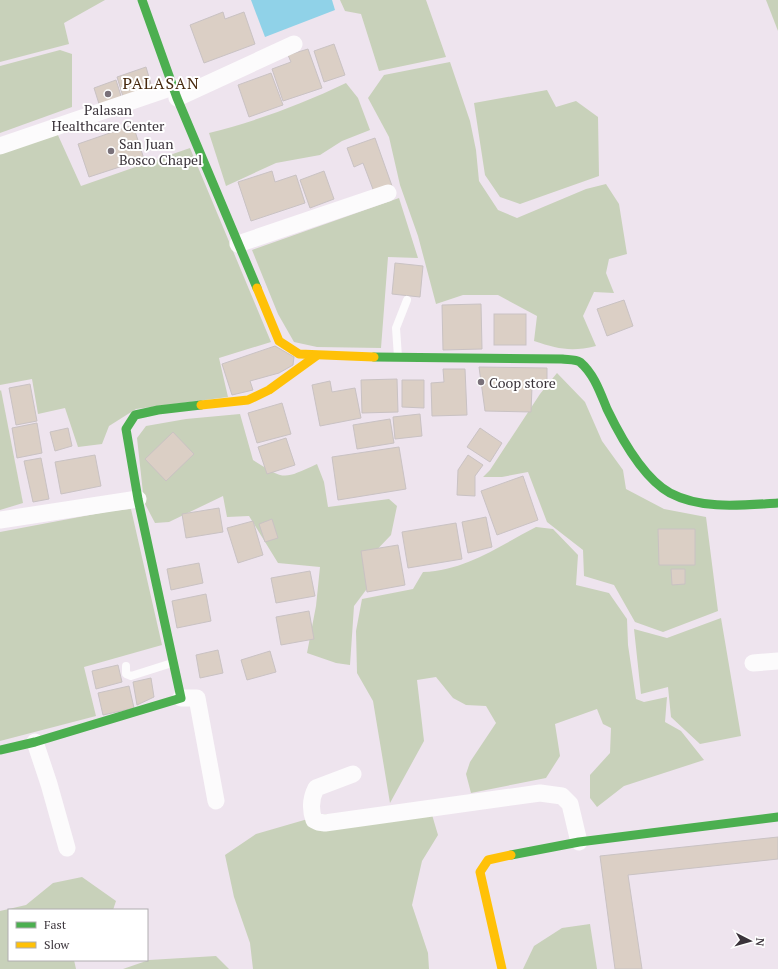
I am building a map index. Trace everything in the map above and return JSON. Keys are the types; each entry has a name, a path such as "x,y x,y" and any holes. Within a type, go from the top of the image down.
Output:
{"street":[{"path":"142,0 175,92 279,341 299,354 316,356 562,359 578,361 591,373 615,425 648,476 670,493 697,503 736,505 778,503"},
{"path":"0,146 175,92 294,44"},
{"path":"238,244 388,193"},
{"path":"181,698 175,662 138,499 126,429 135,415 158,410 248,400 269,390 316,356"},
{"path":"0,520 138,499"},
{"path":"753,663 778,661"},
{"path":"0,750 36,742 181,698 197,698 216,802"},
{"path":"36,742 50,784 67,848"},
{"path":"353,774 316,788 312,796 311,812 314,820 325,823 540,793 562,796 570,804 579,842"},
{"path":"502,969 480,872 488,860 579,842 778,817"}],"lane":[{"path":"398,358 396,328 407,300"},
{"path":"126,666 126,674 131,676 175,662"}],"green space":[{"path":"0,0 105,0 64,23 69,44 0,62"},
{"path":"340,0 426,0 446,57 379,71 361,14 345,11"},
{"path":"766,0 778,0 778,31"},
{"path":"60,50 72,54 72,107 0,133 0,66"},
{"path":"450,62 470,121 476,150 479,181 498,210 517,218 586,189 606,184 619,204 627,254 609,259 606,273 614,293 594,292 583,316 596,346 579,349 565,349 534,341 537,316 498,295 463,295 436,304 418,236 400,185 389,137 368,98 384,75"},
{"path":"346,83 358,98 370,130 342,141 320,155 276,163 226,186 209,133 279,111"},
{"path":"547,90 556,107 576,101 598,117 599,176 520,204 500,197 485,175 474,103"},
{"path":"57,133 81,186 190,148 271,342 219,358 228,397 136,409 109,426 102,444 78,447 65,408 38,414 32,379 0,385 0,152"},
{"path":"399,198 418,258 388,257 381,348 317,347 294,342 278,314 252,250"},
{"path":"557,373 585,402 602,441 623,470 626,489 664,509 706,517 718,611 663,632 635,622 614,585 584,576 583,550 547,522 528,472 502,477 483,477 490,470 540,394"},
{"path":"1,390 23,503 0,510 0,391"},
{"path":"240,414 253,460 284,476 297,473 317,464 324,482 328,507 389,499 397,506 391,535 369,558 375,578 354,606 350,665 336,663 307,653 316,606 320,567 278,563 249,516 227,517 223,496 169,522 155,523 144,502 137,438 146,426 186,419"},
{"path":"131,509 162,645 84,667 96,716 0,741 0,532 111,511"},
{"path":"536,527 553,529 578,555 576,585 609,593 627,619 628,645 636,699 644,702 667,697 665,722 681,731 704,760 624,786 597,807 590,798 590,775 610,753 611,728 603,724 597,709 555,724 560,756 546,778 471,793 466,774 470,762 496,723 486,706 466,705 453,698 436,677 417,680 424,741 390,803 373,701 357,673 356,631 362,599 413,589 423,572 454,567 468,562 496,549"},
{"path":"721,618 741,736 700,744 671,717 668,687 641,694 634,629 667,638"},
{"path":"430,808 438,835 422,861 412,905 428,953 429,969 253,969 250,943 234,897 225,855 256,834 325,814 389,822"},
{"path":"82,877 116,901 113,909 9,909 26,905 53,883"},
{"path":"8,909 8,961 74,961 76,969 0,969 0,911"},
{"path":"590,924 597,969 523,969 534,946 562,928"},
{"path":"216,956 229,969 123,969 149,960"}],"water":[{"path":"251,0 332,0 335,10 265,37"}],"building":[{"path":"223,12 225,19 244,12 255,44 204,63 190,25"},
{"path":"334,44 345,75 324,82 314,51"},
{"path":"308,49 322,88 283,101 272,69 291,62 288,55"},
{"path":"146,67 153,91 124,100 117,77"},
{"path":"271,73 283,105 249,117 238,85"},
{"name":"Palasan Healthcare Center","path":"116,80 122,99 100,107 94,88"},
{"name":"San Juan Bosco Chapel","path":"133,125 144,159 89,177 78,144"},
{"path":"375,138 392,186 374,192 363,163 354,167 347,148"},
{"path":"272,171 275,182 296,175 305,203 251,221 238,182"},
{"path":"324,171 334,199 310,208 300,180"},
{"path":"395,263 423,266 420,297 392,294"},
{"path":"624,300 633,326 607,336 597,309"},
{"path":"481,304 482,349 443,350 442,305"},
{"path":"494,314 526,314 526,345 494,345"},
{"path":"275,346 294,357 293,365 279,373 250,381 253,390 232,395 222,364"},
{"path":"479,367 547,368 547,387 532,387 531,412 485,411"},
{"path":"443,369 465,369 467,415 432,416 431,383 444,382"},
{"path":"397,379 398,412 362,413 361,380"},
{"path":"402,380 424,380 424,408 402,407"},
{"path":"330,381 332,392 355,388 361,418 320,426 312,385"},
{"path":"30,384 37,421 16,425 9,388"},
{"path":"282,403 291,434 257,443 248,413"},
{"path":"420,414 422,436 395,439 393,417"},
{"path":"390,419 394,443 357,449 353,425"},
{"path":"37,423 42,453 17,458 12,428"},
{"path":"68,428 72,446 55,451 50,432"},
{"path":"480,428 502,443 490,462 467,447"},
{"path":"173,432 194,454 166,481 145,459"},
{"path":"286,438 295,465 267,474 258,447"},
{"path":"399,447 406,489 338,500 332,457"},
{"path":"95,455 101,486 61,494 55,462"},
{"path":"468,455 483,465 475,476 475,496 457,495 458,470"},
{"path":"41,458 49,499 33,502 24,461"},
{"path":"523,476 538,520 497,535 481,491"},
{"path":"219,508 223,532 186,538 182,514"},
{"path":"486,517 492,547 468,553 462,522"},
{"path":"272,519 278,538 265,542 259,524"},
{"path":"253,521 263,555 238,563 227,528"},
{"path":"456,523 462,559 408,568 402,532"},
{"path":"658,529 695,529 695,565 659,565"},
{"path":"398,545 405,585 367,592 361,551"},
{"path":"199,563 203,583 171,590 167,569"},
{"path":"671,569 685,569 685,584 672,585"},
{"path":"310,571 315,596 276,603 271,578"},
{"path":"206,594 211,621 177,628 172,601"},
{"path":"309,611 314,639 281,645 276,617"},
{"path":"218,650 223,673 200,678 196,655"},
{"path":"270,651 276,672 247,680 241,660"},
{"path":"118,665 122,682 96,689 92,671"},
{"path":"151,678 154,697 137,705 133,682"},
{"path":"129,686 134,708 103,715 98,693"},
{"path":"778,837 778,859 628,875 642,969 615,969 600,856"}],"traffic: fast":[{"path":"142,0 177,98 257,288"},
{"path":"374,357 562,359 578,361 585,367 593,378 612,420 633,456 660,486 670,493 695,502 723,505 778,503"},
{"path":"0,750 35,742 181,698 138,499 126,429 135,415 158,410 201,405"},
{"path":"511,855 579,842 778,817"}],"traffic: slow":[{"path":"257,288 279,341 299,354 374,357"},
{"path":"201,405 248,400 269,390 316,356"},
{"path":"502,969 480,872 488,860 511,855"}],"place":[{"name":"Palasan Healthcare Center","path":"108,94"},
{"name":"San Juan Bosco Chapel","path":"111,151"},
{"name":"Coop store","path":"481,382"}],"district":[{"name":"PALASAN","path":"161,83"}]}
